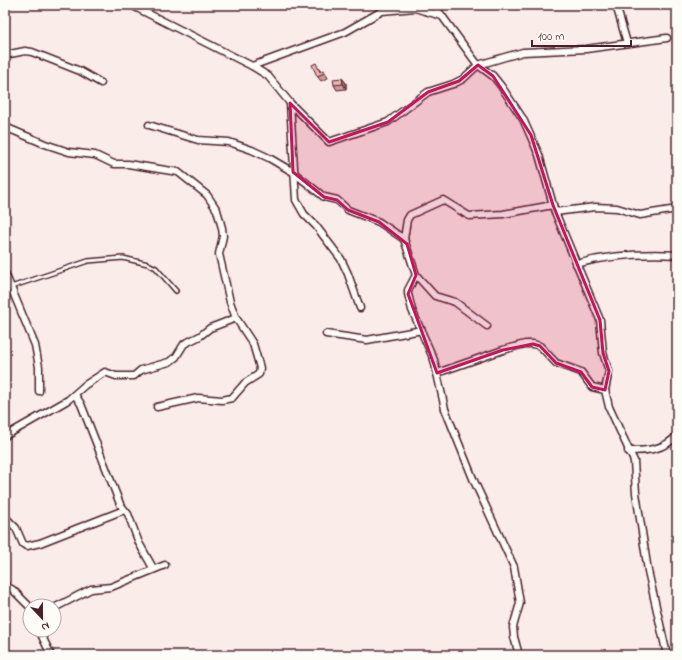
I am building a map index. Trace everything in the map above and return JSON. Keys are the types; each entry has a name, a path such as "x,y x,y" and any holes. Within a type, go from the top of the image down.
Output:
{"street":[{"path":"131,5 252,66 268,76 290,103 322,136 332,142 388,122 428,92 459,81 478,66 523,52 586,49 667,38"},
{"path":"434,5 478,66 498,81 523,119 539,155 554,208 600,320 603,353 609,370 605,390 628,451 634,461 636,493 648,571 667,655"},
{"path":"616,5 627,43"},
{"path":"252,66 345,32 382,10 414,8 442,16"},
{"path":"5,55 25,51 32,52 73,68 101,83"},
{"path":"290,103 293,172 298,206 316,226 341,259 360,308"},
{"path":"149,125 198,140 229,142 270,158 293,172 324,197 336,200 348,210 379,222 404,239"},
{"path":"5,127 45,144 70,152 95,155 108,162 128,164 182,174 207,195 217,210 222,232 218,254 230,302 236,318 253,344 260,368 259,374 245,383 234,397 228,400 198,398 157,407"},
{"path":"486,326 455,302 435,296 416,275 404,239 407,220 410,215 443,200 469,216 504,214 554,208 617,208 640,215 677,209"},
{"path":"576,264 622,255 677,255"},
{"path":"5,273 35,345 40,367 38,391"},
{"path":"416,275 408,292 412,310 432,355 447,415 474,481 514,567 520,603 513,627 519,655"},
{"path":"5,436 33,421 75,395 85,385 105,372 116,376 134,376 142,370 169,362 176,357 184,344 200,336 210,328 236,318"},
{"path":"326,334 367,340 422,330"},
{"path":"437,373 503,350 524,344 533,344 540,346 556,363 582,372 592,387 605,390"},
{"path":"75,395 81,404 120,504 130,518 139,543 153,568"},
{"path":"628,451 647,451 670,442 677,435"},
{"path":"7,519 16,528 23,544 27,546 40,543 124,510"},
{"path":"62,604 91,589 111,587 153,568 165,565"},
{"path":"5,585 22,598"},
{"path":"43,638 51,655"}],"lane":[{"path":"11,287 88,261 122,258 148,264 156,268 176,291"}],"highlighted area":[{"path":"478,65 493,76 531,135 553,205 600,320 603,353 609,371 605,390 592,387 581,372 556,363 540,346 533,344 503,350 437,373 408,294 416,275 407,244 379,222 348,210 337,200 324,197 293,172 290,103 329,142 388,122 428,92 459,81"}],"building":[{"path":"316,63 320,72 324,70 325,73 317,76 312,65"},
{"path":"342,78 343,84 334,85 333,79"}]}
